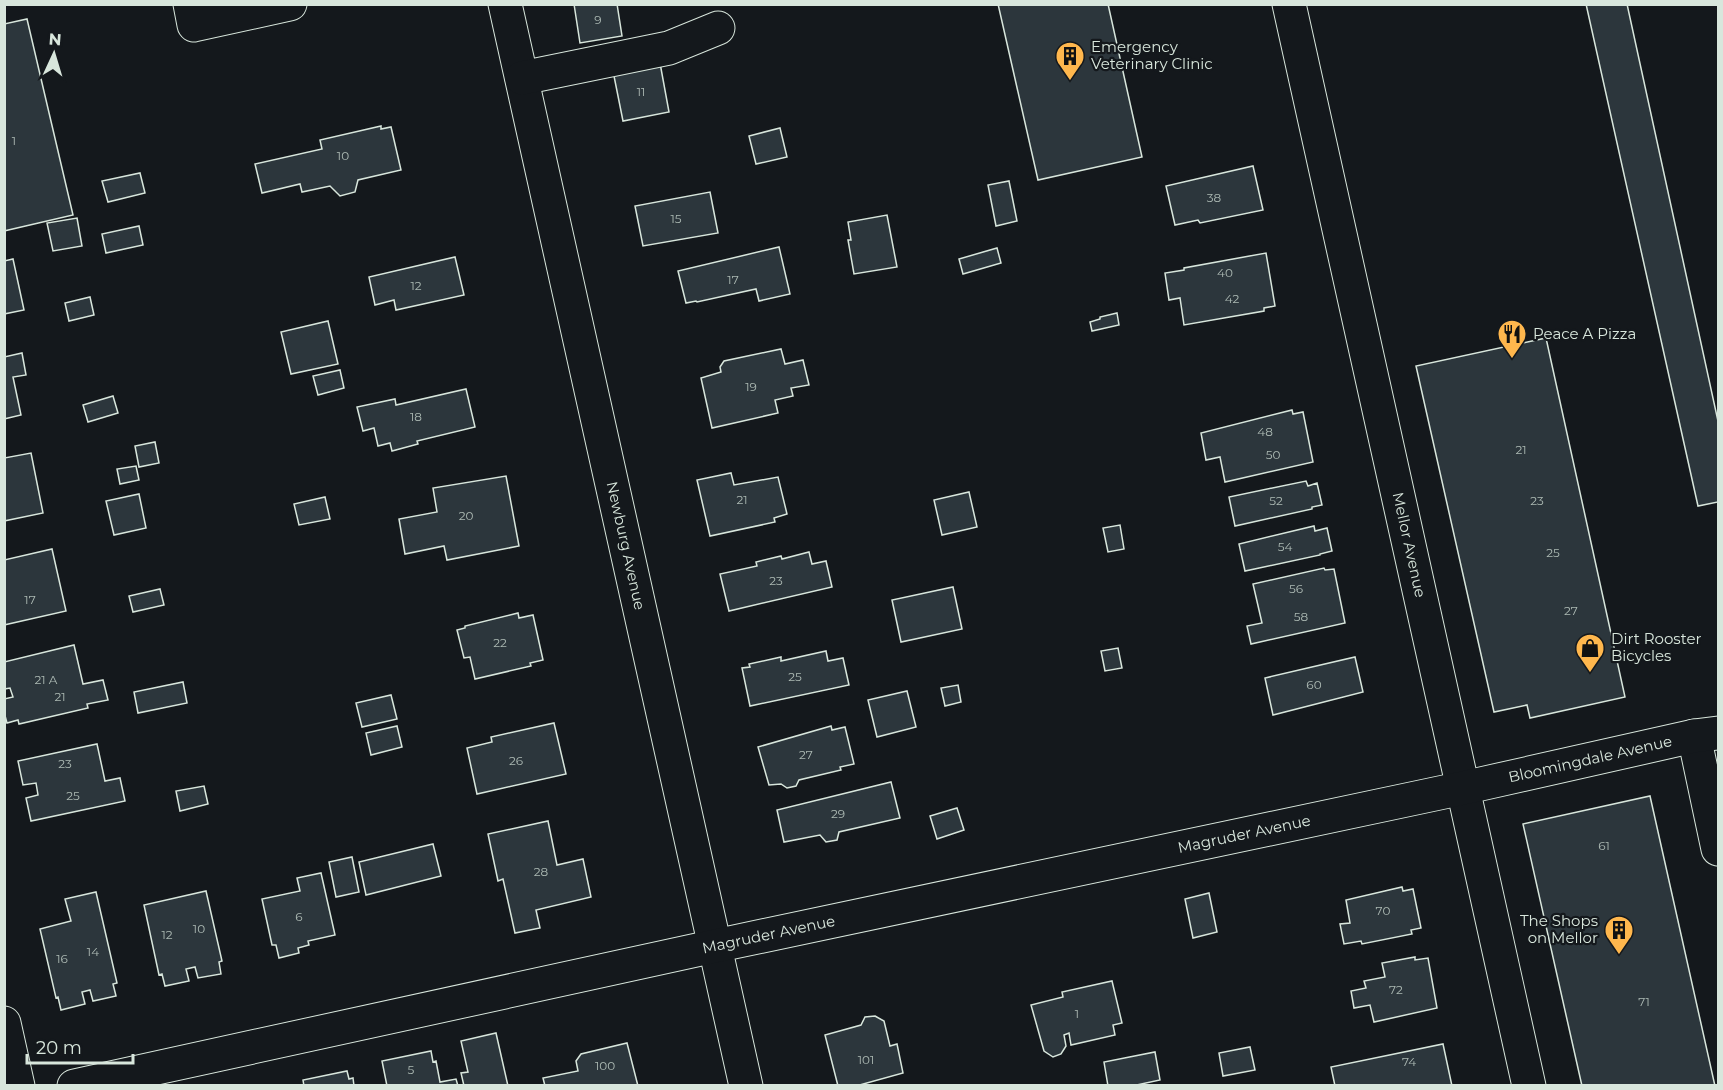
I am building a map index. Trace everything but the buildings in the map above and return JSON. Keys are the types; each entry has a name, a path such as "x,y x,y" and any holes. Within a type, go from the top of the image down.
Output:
{"street":[{"path":"189,4 194,25 290,4"},
{"name":"Newburg Avenue","path":"505,4 747,1086"},
{"name":"Mellor Avenue","path":"1289,4 1529,1086"},
{"path":"522,78 669,48 718,28"},
{"path":"1706,734 1719,849"},
{"name":"Bloomingdale Avenue","path":"1463,788 1706,734"},
{"name":"Magruder Avenue","path":"74,1086 715,946 1463,788"},
{"path":"4,1023 18,1086"}],"place":[{"name":"Emergency Veterinary Clinic","path":"1070,82"},
{"name":"Peace A Pizza","path":"1512,360"},
{"name":"Dirt Rooster Bicycles","path":"1590,674"},
{"name":"The Shops on Mellor","path":"1619,956"}]}
